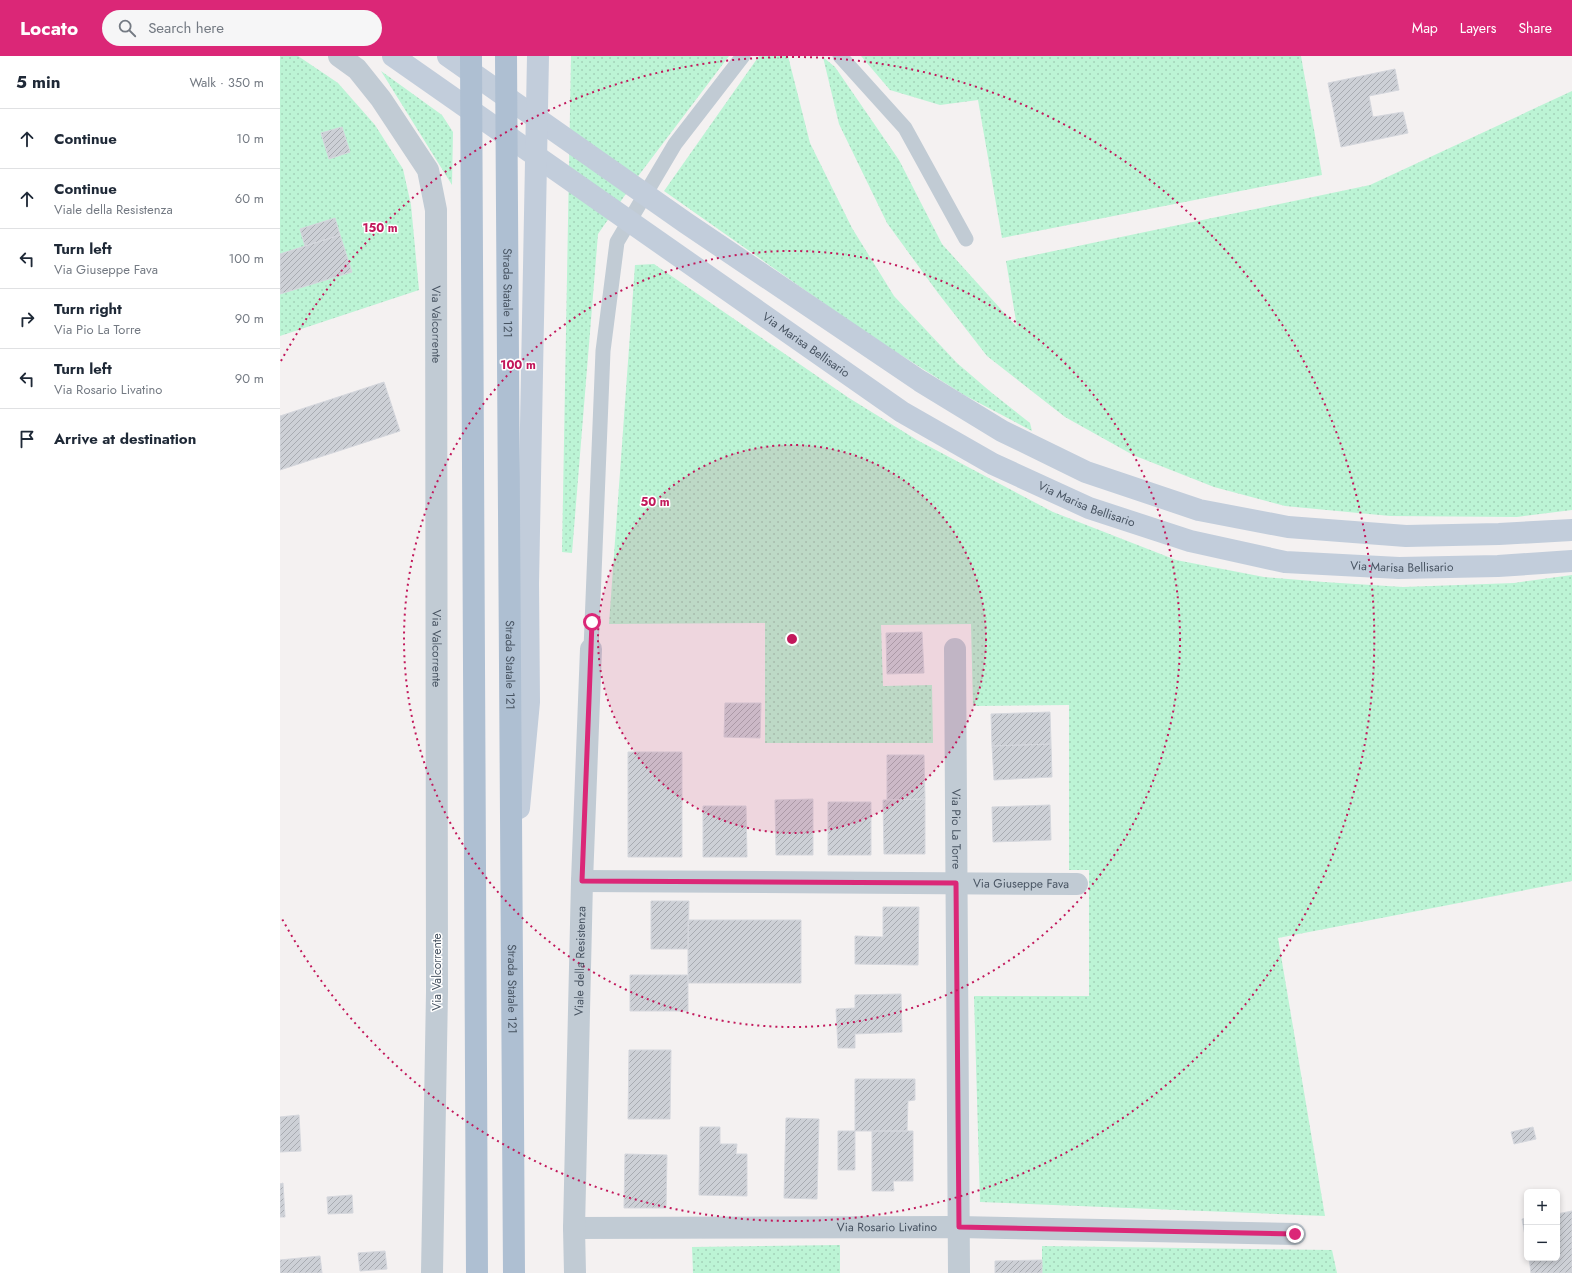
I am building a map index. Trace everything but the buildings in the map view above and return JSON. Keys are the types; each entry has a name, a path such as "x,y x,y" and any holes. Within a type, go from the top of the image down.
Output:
{"main road":[{"name":"Via Marisa Bellisario","path":"393,56 902,412 993,464 1089,508 1190,541 1286,562 1399,568 1498,566 1572,561"},
{"path":"448,56 686,223 920,381 996,428 1094,474 1199,510 1288,527 1406,536 1499,534 1572,530"},
{"path":"457,56 472,136"},
{"path":"471,56 477,1273"},
{"name":"Strada Statale 121","path":"506,56 514,1273"},
{"path":"511,895 529,702 528,584 538,56"}],"street":[{"name":"Via Valcorrente","path":"339,56 357,69 381,99 428,170 436,210 437,992 432,1273"},
{"name":"Viale della Resistenza","path":"575,1273 574,1228 582,881 591,649"},
{"name":"Via Pio La Torre","path":"954,649 959,1273"},
{"name":"Via Giuseppe Fava","path":"582,881 1077,884"},
{"name":"Via Rosario Livatino","path":"574,1228 959,1227 1295,1234"}],"lane":[{"path":"591,649 603,351 616,242 675,144 743,56"},
{"path":"840,56 905,128 966,239"}],"green space":[{"path":"280,56 298,56 338,83 375,125 403,169 411,205 419,290 280,336"},
{"path":"571,56 729,56 639,175 598,234 572,553 562,552"},
{"path":"759,56 788,56 810,143 852,228 894,296 957,363 1030,423 1032,431 964,395 866,333 664,191"},
{"path":"861,56 1301,56 1322,175 1002,238 978,100 940,105 890,90"},
{"path":"823,57 835,67 899,160 942,244 1017,327 1006,261 1370,185 1572,91 1572,510 1517,517 1390,516 1285,506 1214,487 1133,455 1065,417 987,356 938,293 887,223 839,124"},
{"path":"381,71 442,115 453,132 452,185"},
{"path":"654,264 849,398 917,440 1053,512 1176,560 1264,577 1403,587 1514,583 1572,575 1572,881 1278,938 1325,1216 980,1202 974,996 1089,996 1089,870 1069,870 1069,705 973,706 971,624 881,625 883,686 932,685 933,743 765,743 765,623 609,624 635,265"},
{"path":"840,1245 840,1273 693,1273 692,1247"},
{"path":"1042,1246 1332,1250 1337,1273 1042,1273"}],"route":[{"path":"592,622 582,881 956,883 959,1227 1295,1234"}]}
